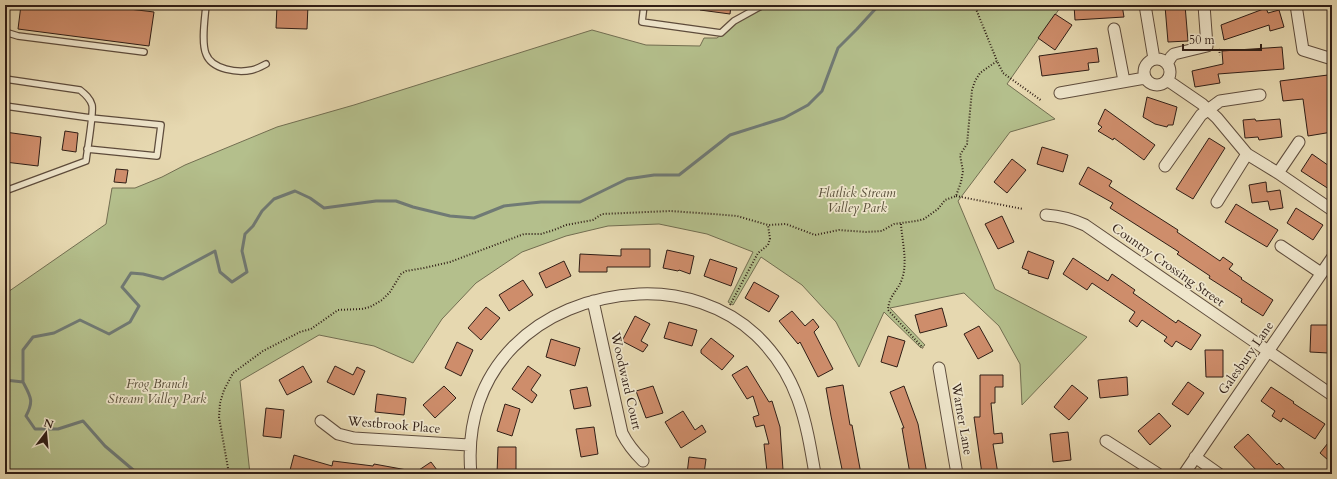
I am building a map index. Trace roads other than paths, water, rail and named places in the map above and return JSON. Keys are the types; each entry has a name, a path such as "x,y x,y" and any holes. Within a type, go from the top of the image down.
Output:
{"street":[{"path":"1145,5 1154,59"},
{"path":"1167,64 1174,54 1207,46 1204,5"},
{"path":"1296,5 1303,50 1332,59"},
{"path":"1114,29 1124,81"},
{"path":"1154,59 1160,59 1167,64 1170,72 1167,80 1161,85 1148,82 1145,78 1144,70 1148,62 1154,59"},
{"path":"1060,93 1145,78"},
{"path":"1167,80 1209,110 1248,154 1332,210"},
{"path":"1165,166 1201,115 1220,102 1260,95"},
{"path":"1278,173 1299,142"},
{"path":"1217,202 1248,154"},
{"name":"Country Crossing Street","path":"1046,215 1073,219 1085,225 1332,395"},
{"path":"1281,246 1321,273"},
{"name":"Galesbury Lane","path":"1184,474 1332,258"},
{"path":"471,474 469,445 474,416 484,388 507,353 538,325 557,314 593,301 641,294 664,294 703,303 723,313 755,335 778,363 796,393 804,415 815,474"},
{"name":"Woodward Court","path":"593,301 622,433 633,452 643,461"},
{"name":"Warner Lane","path":"939,368 957,474"},
{"name":"Westbrook Place","path":"321,421 338,434 354,438 469,445"},
{"path":"1106,441 1158,474"},
{"path":"1195,457 1219,474"}],"lane":[{"path":"206,5 204,42 206,55 217,66 235,71 254,70 266,64"},
{"path":"644,5 642,22 720,33 734,21 763,5"},
{"path":"5,32 18,36 144,52"},
{"path":"5,79 80,90 86,94 92,105 86,162 5,191"},
{"path":"5,106 91,118 161,125 158,156 87,149"}],"waterway":[{"path":"5,380 23,382 23,350 33,337 54,333 80,320 109,334 130,322 139,306 122,287 131,273 143,274 163,279 215,251 220,272 232,282 247,272 242,251 245,234 253,226 262,211 274,199 295,191 310,198 324,208 376,201 396,201 413,207 450,216 474,218 504,206 541,202 580,202 627,179 654,175 679,175 730,135 784,118 808,105 822,91 838,48 879,5"},
{"path":"23,382 31,403 26,416 35,429 58,429 83,421 105,446 138,474"}],"park label":[{"name":"Flatlick Stream Valley Park","path":"857,200"},
{"name":"Frog Branch Stream Valley Park","path":"157,392"}]}
